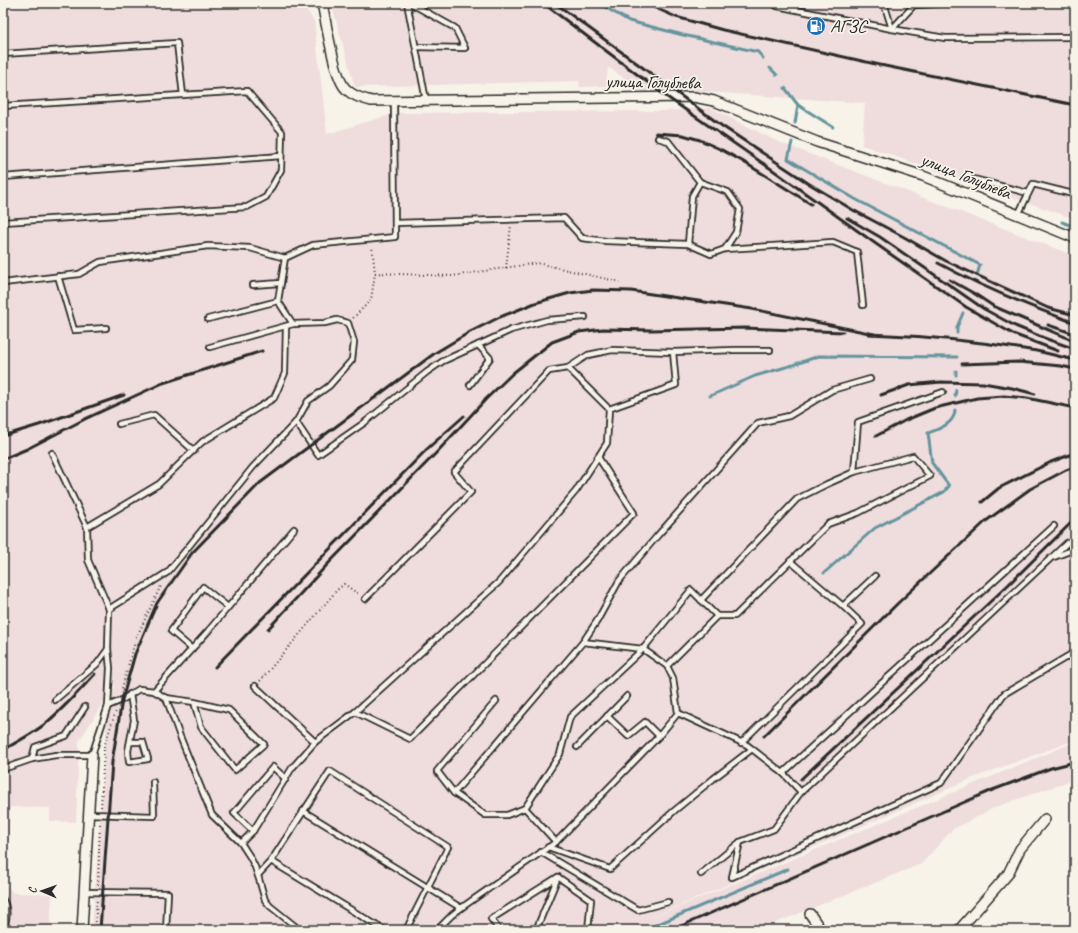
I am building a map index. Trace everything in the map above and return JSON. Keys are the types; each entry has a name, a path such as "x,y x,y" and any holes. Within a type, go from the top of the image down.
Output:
{"street":[{"name":"улица Голублева","path":"322,3 336,69 344,88 357,97 370,101 694,97 714,101 817,142 923,176 1075,238"},
{"path":"82,930 92,755"},
{"path":"959,930 1008,874 1020,849 1045,819"},
{"path":"810,914 821,930"}],"lane":[{"path":"408,3 455,28 464,48 416,47"},
{"path":"408,3 426,100"},
{"path":"884,3 892,30"},
{"path":"892,30 914,5 939,3"},
{"path":"777,6 892,30 945,38 1075,37"},
{"path":"3,54 177,43 183,95"},
{"path":"3,106 247,92 282,132 281,170 266,197 247,207 3,222"},
{"path":"3,283 79,274 100,262 208,246 250,248 285,258 313,245 395,237 394,101"},
{"path":"658,138 668,140 700,182 728,192 740,209 736,232 725,249"},
{"path":"3,177 282,156"},
{"path":"974,179 1028,193"},
{"path":"688,244 692,196 700,182"},
{"path":"1018,215 1033,184 1073,194"},
{"path":"395,223 564,218 582,238 606,241 688,244 711,254 725,249 834,242 857,252 863,305"},
{"path":"285,258 278,302 293,324"},
{"path":"58,276 74,330 106,328"},
{"path":"253,285 281,283"},
{"path":"208,319 278,302"},
{"path":"296,422 318,455 364,424 427,372 443,361 511,330 547,320 585,317"},
{"path":"109,609 168,572 253,467 296,422 308,401 329,386 352,360 354,342 348,323 337,320 324,323 293,324 210,347"},
{"path":"87,527 160,484 202,442 274,398 285,373 286,326"},
{"path":"470,385 490,358 478,345"},
{"path":"365,599 471,492 454,472 549,371 568,368 588,355 612,350 673,352 770,350"},
{"path":"609,409 676,385 673,352"},
{"path":"240,843 253,831 292,768 316,742 355,712 499,582 576,491 607,443 609,409 568,368"},
{"path":"454,793 583,642 598,621 619,581 758,423 789,416 832,390 870,379"},
{"path":"854,472 858,422 943,392"},
{"path":"119,424 154,415 194,450"},
{"path":"3,769 32,759 56,755 92,755 108,706 110,668 108,649 109,609 88,560 87,527 52,453"},
{"path":"496,701 437,771 454,793 485,816 506,815 525,808 560,754 570,717 644,648 691,590 701,600 717,616 735,616 828,524 858,513 930,476 913,456 854,472 797,499 701,600"},
{"path":"355,712 410,739 634,513 598,457"},
{"path":"783,773 1054,526"},
{"path":"154,691 192,649 294,529"},
{"path":"701,874 740,842 774,829 801,792 1067,543"},
{"path":"1052,558 1075,549"},
{"path":"741,743 862,624 790,561"},
{"path":"843,606 875,576"},
{"path":"192,649 172,631 203,588 228,607"},
{"path":"667,666 717,616"},
{"path":"437,930 461,908 556,842 659,736 678,713 673,678 667,666 644,648 583,642"},
{"path":"55,700 97,664 108,649"},
{"path":"740,842 732,877 941,783 1004,694 1075,652"},
{"path":"255,686 316,742"},
{"path":"108,706 139,689 154,691 166,698 194,702 229,710 264,744 235,770 201,727 194,702"},
{"path":"130,694 134,720 128,751 129,762 148,758 143,742 130,742"},
{"path":"577,747 627,696"},
{"path":"166,698 212,815 240,843 250,857 258,875 265,900 270,906 300,930"},
{"path":"32,759 35,747 66,736 85,707"},
{"path":"678,713 752,749 783,773 801,792"},
{"path":"607,716 628,736 645,722 659,736"},
{"path":"548,847 610,869 674,811 752,749"},
{"path":"253,831 234,813 273,767 286,779"},
{"path":"258,875 271,861 330,771 448,847 406,930"},
{"path":"89,814 154,816 153,782"},
{"path":"525,808 556,842"},
{"path":"304,811 461,908"},
{"path":"541,852 638,910 668,902"},
{"path":"271,861 384,930"},
{"path":"499,930 491,919 558,877"},
{"path":"536,930 558,877"},
{"path":"558,877 591,900 588,930"},
{"path":"84,892 168,893 166,930"},
{"path":"3,900 6,912 6,922 3,930"}],"path":[{"path":"506,268 511,220"},
{"path":"348,323 371,300 375,273 372,239"},
{"path":"375,273 452,276 537,263 620,282"},
{"path":"95,930 104,747 119,701 136,638 168,572"},
{"path":"255,686 337,590 344,584 365,599"}],"shaded area":[{"path":"136,3 302,3 314,21 327,134 396,113 660,111 711,108 778,142 1075,256 1075,740 973,778 639,923 1075,742 1075,779 998,806 953,829 921,864 758,930 92,930 108,706 116,682 79,741 76,822 50,821 50,808 10,807 6,885 13,893 52,894 50,930 3,930 3,10"},
{"path":"331,3 1075,3 1075,219 862,145 865,103 693,91 644,92 608,67 606,86 580,87 579,81 355,87"}],"waterway":[{"path":"598,3 629,21 758,52 763,58"},
{"path":"770,68 777,75"},
{"path":"785,88 798,105 833,127"},
{"path":"795,123 798,105"},
{"path":"792,142 788,159 855,199 980,265 977,275"},
{"path":"1062,222 1075,227"},
{"path":"957,333 957,327 963,313"},
{"path":"710,396 755,376 819,356 957,357"},
{"path":"955,396 956,390"},
{"path":"824,573 875,528 944,492 949,486 932,463 928,433 941,428 949,422 952,419 955,410"},
{"path":"644,930 788,869"}],"railway":[{"path":"543,3 667,97 966,307 1013,334 1058,351"},
{"path":"555,3 722,126 808,183 853,210 946,261 1048,308 1075,315"},
{"path":"644,3 676,17 723,30 880,65 1075,105"},
{"path":"656,133 683,135 700,140 722,150 811,204"},
{"path":"847,218 880,237 984,309 1015,326 1075,349"},
{"path":"938,263 1005,296 1075,323"},
{"path":"950,280 993,306 1075,341"},
{"path":"100,930 112,762 122,700 135,654 157,603 192,553 260,483 435,353 470,332 500,317 535,303 570,293 593,290 631,291 752,309 874,334"},
{"path":"1048,325 1075,334"},
{"path":"268,629 326,566 438,451 486,399 513,373 552,342 579,332 603,329 652,330 745,328 843,332"},
{"path":"869,334 909,336 990,344 1036,351 1075,360"},
{"path":"3,459 27,449 85,419 163,383 262,351"},
{"path":"962,364 1019,362 1061,366 1075,369"},
{"path":"881,395 909,385 941,382 983,383 1035,394"},
{"path":"3,436 124,395"},
{"path":"876,436 906,420 935,408 977,398 1004,396 1027,398 1075,408"},
{"path":"215,667 427,449 464,416"},
{"path":"982,502 999,488 1051,462 1075,453"},
{"path":"764,736 898,603 986,521 1030,489 1066,470 1075,467"},
{"path":"801,779 1008,585 1075,519"},
{"path":"3,750 30,735 45,724 65,706 95,674"},
{"path":"672,930 990,791 1051,768 1075,762"}],"place":[{"name":"АГЗС","path":"816,26"}]}
